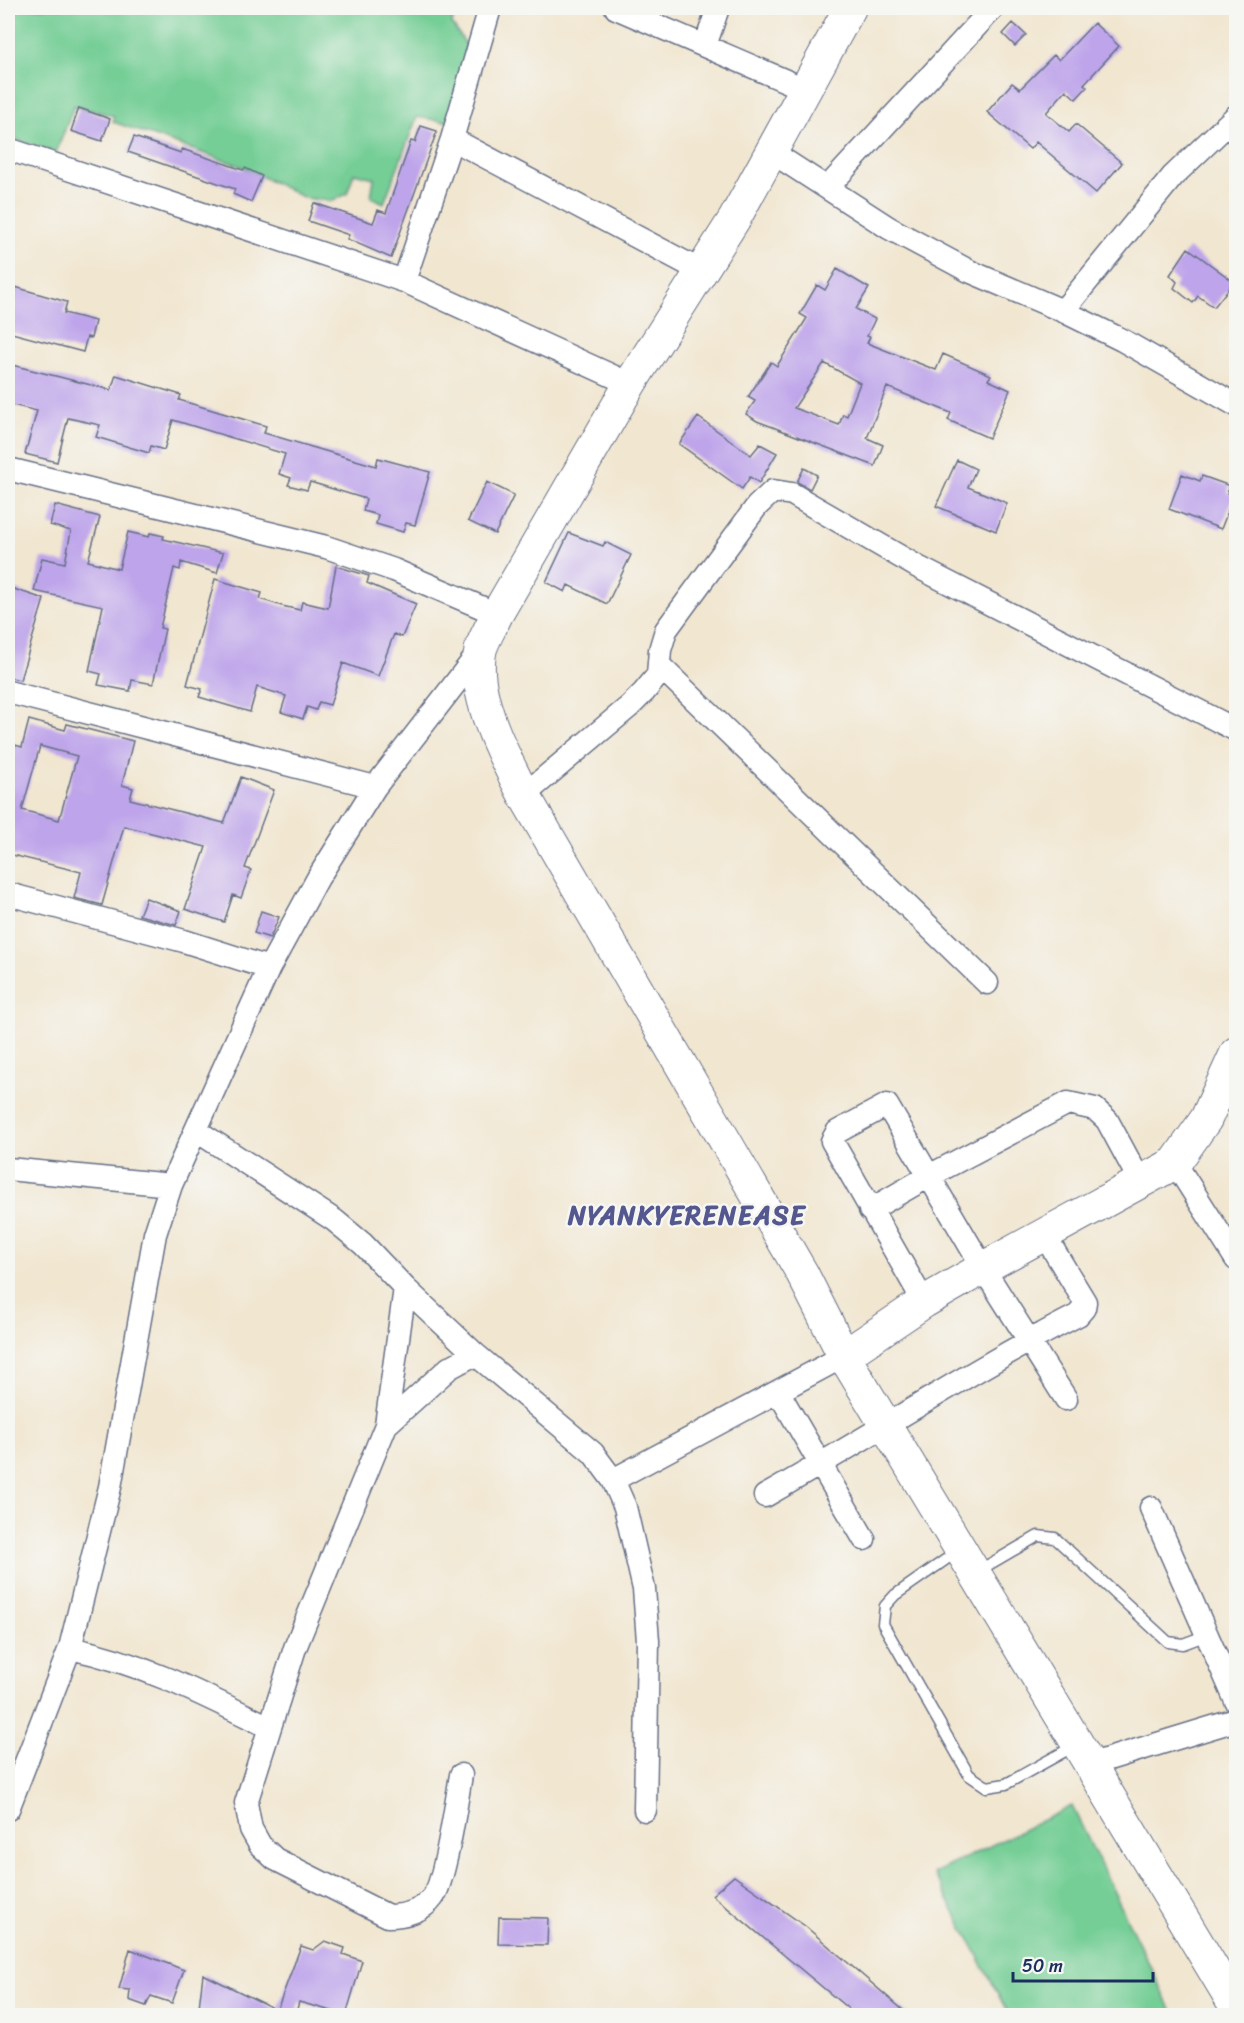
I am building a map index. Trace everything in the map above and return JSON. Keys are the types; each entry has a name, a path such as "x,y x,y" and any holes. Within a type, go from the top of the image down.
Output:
{"street":[{"path":"404,281 452,139 490,8"},
{"path":"616,8 807,90"},
{"path":"705,46 718,8"},
{"path":"8,1809 17,1753 50,1705 70,1648 111,1487 155,1234 171,1185 269,968 318,879 375,787 481,650 497,614 630,384 773,153 850,8"},
{"path":"828,187 993,8"},
{"path":"1063,311 1173,176 1232,125"},
{"path":"452,139 701,271"},
{"path":"8,149 404,281 630,384"},
{"path":"773,153 889,228 969,271 1063,311 1122,340 1236,405"},
{"path":"8,469 326,547 394,570 497,614"},
{"path":"524,795 630,706 658,675 661,667 660,650 666,630 743,524 773,490 792,494 918,567 1236,730"},
{"path":"481,650 485,708 503,756 524,795 796,1263 843,1356 888,1426 1236,2007"},
{"path":"661,667 987,983"},
{"path":"8,692 375,787"},
{"path":"8,894 163,934 269,968"},
{"path":"613,1480 779,1393 843,1356 924,1302 982,1268 1045,1236 1175,1163 1206,1119 1236,1053"},
{"path":"870,1210 929,1176 1068,1103 1095,1109 1107,1120 1141,1183"},
{"path":"924,1302 834,1150 832,1141 837,1132 887,1105 982,1268 1066,1399"},
{"path":"197,1131 334,1220 363,1244 405,1288 475,1354 593,1453 613,1480 624,1507 644,1589 648,1641 645,1810"},
{"path":"1175,1163 1236,1259"},
{"path":"8,1169 171,1185"},
{"path":"765,1496 888,1426 1028,1340 1078,1315 1084,1308 1085,1302 1045,1236"},
{"path":"405,1288 386,1425 295,1648 246,1803 247,1818 260,1845 275,1859 388,1916 405,1916 433,1897 440,1879 461,1775"},
{"path":"386,1425 449,1368 475,1354"},
{"path":"779,1393 864,1539"},
{"path":"1151,1508 1236,1701"},
{"path":"70,1648 108,1655 154,1672 269,1728"},
{"path":"1084,1754 1236,1719"}],"lane":[{"path":"1084,1754 1006,1784 987,1786 969,1775 883,1624 885,1606 895,1595 968,1561 1038,1536 1055,1538 1168,1642 1183,1644 1207,1635"}],"green space":[{"path":"8,8 455,8 452,24 469,49 448,122 417,117 384,203 371,197 374,178 354,173 347,194 331,201 305,198 243,167 113,122 114,116 74,106 56,153 8,137"},
{"path":"1072,1806 1174,2015 1009,2015 934,1873"}],"building":[{"path":"1013,23 1026,35 1015,46 1003,34"},
{"path":"1094,23 1119,46 1084,84 1087,87 1076,99 1066,90 1046,113 1069,132 1076,124 1122,163 1096,193 1036,142 1030,149 987,112 1012,83 1020,89 1054,55 1059,60"},
{"path":"79,108 110,119 102,141 71,131"},
{"path":"421,126 437,131 391,258 347,239 349,235 308,221 314,203 373,223 378,210 386,213 411,141 415,142"},
{"path":"134,137 181,153 182,149 243,170 245,168 262,176 251,202 233,194 235,189 128,152"},
{"path":"1188,248 1234,282 1214,307 1198,296 1193,303 1174,288 1177,282 1170,275"},
{"path":"837,269 869,288 856,309 875,319 867,336 870,337 867,343 936,370 943,354 991,375 988,380 1010,390 989,438 948,420 951,413 887,387 867,438 883,445 875,466 757,421 746,414 755,401 748,397 771,362 777,366 807,318 800,314 817,285 825,290","holes":["824,363 860,383 847,416 843,414 839,425 794,408"]},
{"path":"8,285 67,302 64,313 95,321 91,338 87,337 83,352 8,332"},
{"path":"8,364 111,390 116,375 181,395 179,400 266,426 264,433 376,466 378,458 430,472 415,525 406,523 403,532 376,524 378,515 363,511 366,499 310,482 307,490 288,485 291,478 279,474 285,454 173,420 164,450 151,446 149,453 96,437 100,425 68,418 57,462 25,454 37,411 8,404"},
{"path":"698,417 751,455 760,444 777,453 759,483 750,477 742,489 679,444"},
{"path":"957,460 976,469 968,487 1007,503 996,531 936,506"},
{"path":"804,468 817,475 810,489 797,482"},
{"path":"1182,474 1200,481 1202,476 1230,486 1227,493 1234,495 1221,529 1169,509"},
{"path":"487,482 514,495 495,534 468,521"},
{"path":"55,505 100,517 88,561 119,569 128,532 149,537 150,533 164,536 163,539 223,553 217,573 181,562 180,570 174,568 160,628 165,629 153,684 132,680 130,691 98,685 101,674 89,671 103,606 34,591 42,558 65,563 71,531 50,525"},
{"path":"569,533 603,546 605,542 631,555 607,604 568,585 565,592 546,582"},
{"path":"336,566 369,576 367,583 416,604 402,637 394,634 378,676 343,663 330,705 319,702 316,710 307,707 303,719 281,712 286,696 257,687 250,712 199,697 202,689 187,685 215,579 262,593 260,599 282,606 300,610 302,602 328,608"},
{"path":"8,587 44,599 20,680 8,677"},
{"path":"29,720 65,730 67,724 133,741 122,785 133,788 130,799 224,823 241,777 274,790 245,868 251,870 241,898 233,895 224,922 185,909 206,847 124,826 102,905 74,898 81,872 8,854 8,743 22,747","holes":["40,746 77,756 59,820 22,810"]},
{"path":"146,898 181,911 176,925 139,915"},
{"path":"261,911 279,917 270,938 254,933"},
{"path":"734,1876 805,1926 910,2016 857,2016 712,1895"},
{"path":"499,1917 548,1918 547,1945 498,1944"},
{"path":"325,1941 345,1948 343,1954 362,1961 346,2015 299,2002 295,2016 198,2016 203,1974 277,2010 301,1946 313,1950"},
{"path":"130,1949 184,1970 172,2003 151,1996 146,2006 129,2000 130,1990 119,1989"}],"district":[{"name":"NYANKYERENEASE","path":"687,1215"}]}
